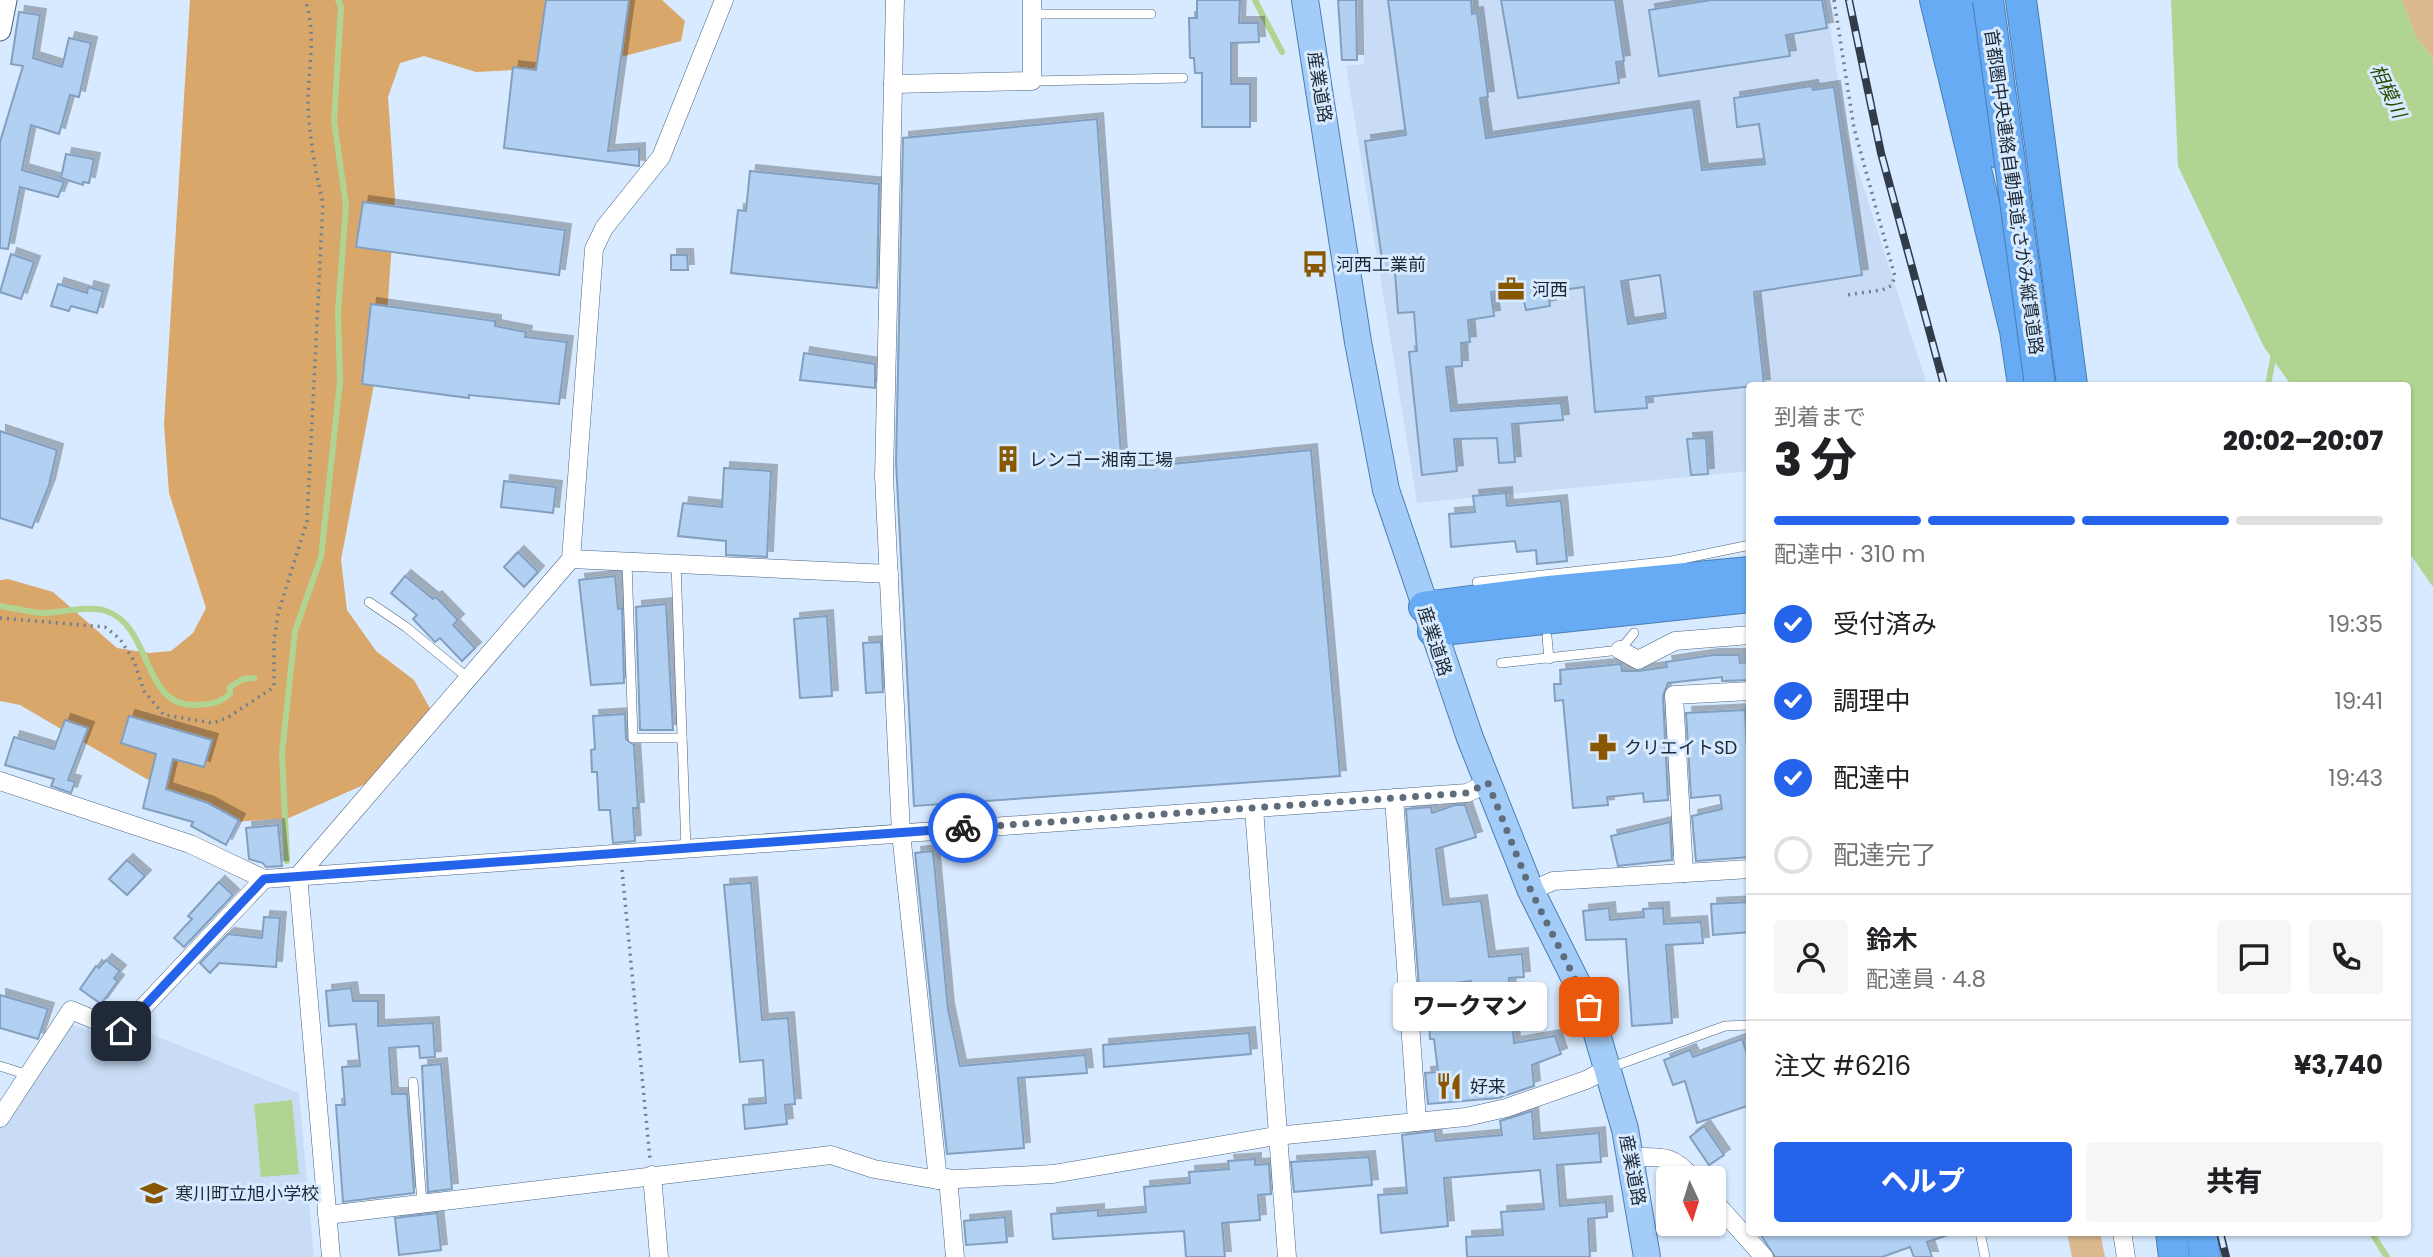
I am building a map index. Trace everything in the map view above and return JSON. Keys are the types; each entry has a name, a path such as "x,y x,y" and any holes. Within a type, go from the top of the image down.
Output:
{"highway":[{"path":"1935,0 2014,331 2022,382"},
{"path":"1963,0 2036,316 2046,382"},
{"name":"首都圏中央連絡自動車道;さがみ縦貫道路","path":"1988,0 2040,382"},
{"name":"首都圏中央連絡自動車道;さがみ縦貫道路","path":"2021,0 2072,382"},
{"path":"2034,0 2062,253 2068,355"},
{"path":"1429,619 1549,591 1746,572"},
{"path":"1429,619 1574,615 1746,597"},
{"path":"2171,1236 2174,1257"},
{"path":"2202,1236 2205,1257"}],"main road":[{"name":"産業道路","path":"1305,0 1358,342 1386,490 1453,693 1488,783 1531,891 1589,1007 1609,1068 1632,1157 1647,1257"}],"street":[{"path":"0,30 6,0"},
{"path":"331,1257 298,876 571,559 594,249 604,228 661,157 724,0"},
{"path":"895,0 884,476 888,574 901,833 955,1257"},
{"path":"893,84 1032,81 1032,7"},
{"path":"571,559 888,574"},
{"path":"1620,650 1638,660 1675,641 1746,635"},
{"path":"1684,873 1674,695 1746,691"},
{"path":"0,781 190,844 264,879 1467,793 1488,783"},
{"path":"1394,798 1417,1121"},
{"path":"1254,808 1276,1136 1287,1257"},
{"path":"1531,891 1553,881 1746,869"},
{"path":"0,1118 71,1010 121,1031 264,879"},
{"path":"327,1215 831,1155 874,1169 943,1179 1053,1174 1276,1136 1466,1117 1506,1108 1586,1080 1609,1068"},
{"path":"1632,1157 1671,1159 1683,1166"},
{"path":"652,1175 659,1257"},
{"path":"1726,1209 1742,1220"},
{"path":"1752,1236 1764,1257"},
{"path":"2123,1236 2126,1257"}],"lane":[{"path":"1032,7 1151,14"},
{"path":"1032,81 1183,78"},
{"path":"1477,582 1672,561 1746,546"},
{"path":"627,562 634,738 682,738"},
{"path":"676,564 686,849"},
{"path":"369,602 406,627 468,678"},
{"path":"1501,663 1620,650 1634,634"},
{"path":"1547,637 1549,659"},
{"path":"1609,1068 1725,1026 1746,1025"},
{"path":"0,1066 28,1075"},
{"path":"413,1082 422,1204"},
{"path":"1981,1236 1985,1257"}],"path":[{"path":"0,618 105,626 120,639 135,661 144,691 164,715 213,723 228,718 274,687 274,640 278,614 307,521 323,203 314,170 308,103 311,17 305,0"},
{"path":"1833,0 1854,128 1895,277 1891,286 1882,290 1846,295"},
{"path":"621,854 652,1175"}],"shaded area":[{"path":"190,0 662,0 685,21 681,41 587,66 476,72 424,56 400,63 388,97 395,198 387,315 341,560 347,610 376,651 414,680 436,719 406,766 289,818 233,822 191,805 20,705 0,701 0,580 8,579 53,592 117,648 149,653 171,651 193,633 206,608 169,493 164,424"},
{"path":"1361,0 1826,0 1846,132 1926,382 1746,382 1746,471 1417,503 1346,66 1364,64"},
{"path":"2402,0 2433,0 2433,58 2416,37"},
{"name":"寒川町立旭小学校","path":"66,1023 117,1039 131,1026 299,1093 314,1257 0,1257 0,1129"},
{"path":"2068,1236 2101,1236 2105,1257 2072,1257"}],"water":[{"name":"相模川","path":"2171,0 2402,0 2416,37 2433,58 2433,587 2411,555 2411,382 2289,382 2264,347 2178,166"},
{"path":"292,1100 299,1174 261,1177 254,1104"}],"building":[{"path":"546,0 629,0 608,151 639,149 639,166 504,148 513,67 536,70"},
{"path":"1197,0 1240,0 1239,23 1258,23 1259,42 1231,43 1231,84 1250,84 1250,127 1202,127 1202,73 1195,73 1194,58 1190,58 1189,18 1197,18"},
{"path":"1338,0 1356,0 1357,60 1342,60"},
{"path":"1388,0 1471,0 1472,14 1477,13 1488,97 1480,98 1486,138 1693,107 1702,170 1765,164 1759,124 1737,127 1734,98 1812,86 1813,90 1834,87 1862,275 1754,292 1764,382 1746,382 1746,387 1646,397 1647,408 1595,412 1584,287 1548,292 1550,306 1526,310 1521,288 1491,292 1494,316 1468,320 1470,342 1461,343 1462,366 1446,367 1451,411 1561,403 1563,420 1512,424 1515,462 1499,463 1497,438 1454,439 1457,471 1422,475 1409,352 1417,351 1414,312 1398,313 1395,272 1384,273 1365,141 1406,135","holes":["1660,275 1666,318 1628,324 1621,281"]},
{"path":"1501,0 1615,0 1624,61 1616,62 1619,83 1518,98"},
{"path":"1711,0 1822,0 1827,28 1786,35 1790,56 1659,76 1649,10"},
{"path":"19,12 40,15 33,58 62,67 69,38 91,43 79,97 70,95 59,134 31,125 22,170 64,182 58,197 20,187 8,249 0,248 0,142 23,66 11,64"},
{"name":"レンゴー湘南工場","path":"1097,119 1122,469 1311,450 1340,776 914,806 896,462 903,138"},
{"path":"66,154 94,159 89,183 83,182 83,185 61,178"},
{"path":"750,171 879,184 877,288 731,273 738,210 746,211"},
{"path":"363,202 565,230 559,275 356,247"},
{"path":"11,254 34,262 21,299 0,292"},
{"path":"671,255 687,255 688,270 671,270"},
{"path":"58,284 87,293 88,287 103,291 97,313 71,306 69,311 51,306"},
{"path":"371,304 495,321 495,326 526,332 525,337 567,342 559,404 469,395 469,398 362,384"},
{"path":"804,353 875,364 875,388 800,380"},
{"path":"0,431 57,450 49,485 32,528 0,518"},
{"path":"1706,438 1708,474 1691,475 1687,439"},
{"path":"724,468 771,471 767,557 726,555 726,541 678,536 683,503 722,507"},
{"path":"504,481 556,487 553,513 501,507"},
{"path":"1506,493 1507,506 1561,501 1567,561 1537,564 1536,550 1517,552 1515,541 1451,547 1449,514 1475,512 1473,496"},
{"path":"518,552 538,572 524,587 504,567"},
{"path":"405,576 433,599 436,597 458,620 453,625 475,648 462,661 440,638 435,642 413,619 417,615 391,593"},
{"path":"615,576 618,609 622,608 624,683 591,685 579,580"},
{"path":"666,604 673,730 640,730 636,607"},
{"path":"827,616 832,696 800,698 794,619"},
{"path":"881,642 883,692 866,693 863,643"},
{"name":"クリエイトSD","path":"1713,655 1739,655 1740,663 1746,662 1746,680 1722,681 1722,677 1668,683 1663,696 1668,800 1644,802 1643,793 1607,797 1608,805 1573,808 1563,700 1555,701 1554,684 1561,684 1560,670 1621,664 1622,671 1638,671 1667,667 1666,662"},
{"path":"1745,710 1746,857 1696,861 1692,816 1722,809 1720,795 1691,798 1686,713"},
{"path":"625,714 626,739 634,745 638,808 633,808 635,841 613,843 610,810 599,810 597,772 592,772 591,750 595,749 593,716"},
{"path":"129,716 212,740 204,767 173,759 166,789 208,803 239,820 226,845 191,826 193,822 143,808 156,754 121,743"},
{"path":"65,720 88,728 68,780 75,782 71,793 51,786 54,779 5,765 14,737 54,749"},
{"path":"1455,805 1465,805 1476,837 1436,849 1443,905 1481,901 1489,957 1522,954 1524,977 1509,978 1514,1043 1555,1036 1561,1054 1532,1065 1534,1086 1498,1098 1428,1104 1425,1073 1438,1072 1434,1039 1430,1039 1429,1019 1474,1016 1471,981 1419,988 1406,809 1431,807 1432,813"},
{"path":"1670,822 1672,860 1618,866 1611,836"},
{"path":"278,825 282,866 266,867 263,863 249,859 246,828"},
{"path":"933,851 948,1009 960,1066 1085,1055 1087,1073 1018,1078 1024,1148 947,1154 915,853"},
{"path":"127,860 145,876 127,895 109,879"},
{"path":"219,882 233,895 184,947 174,938 192,919 188,916"},
{"path":"751,883 762,1020 788,1018 795,1104 785,1105 787,1124 745,1129 743,1105 766,1103 763,1060 740,1062 724,885"},
{"path":"1746,902 1746,932 1713,935 1711,904"},
{"path":"1609,908 1610,920 1644,917 1643,909 1663,908 1664,924 1701,922 1703,943 1666,945 1672,1023 1632,1026 1626,939 1586,940 1583,911"},
{"path":"264,917 280,918 276,967 219,963 210,973 200,963 228,934 262,938"},
{"path":"106,960 120,971 114,978 118,981 101,1004 80,989 96,966 99,968"},
{"path":"351,988 353,1001 378,1001 378,1026 433,1023 435,1057 420,1058 419,1046 389,1048 392,1094 407,1094 414,1193 343,1202 336,1105 345,1105 342,1067 360,1066 356,1024 329,1026 326,991"},
{"path":"0,995 48,1009 38,1039 0,1028"},
{"path":"1249,1033 1251,1054 1104,1067 1103,1045"},
{"path":"1742,1039 1746,1050 1746,1106 1697,1123 1685,1081 1673,1085 1664,1060 1690,1050 1693,1057"},
{"path":"441,1064 452,1189 428,1192 422,1066"},
{"path":"1532,1111 1534,1139 1599,1133 1601,1162 1557,1165 1560,1206 1606,1202 1607,1217 1588,1219 1590,1257 1467,1257 1466,1237 1503,1235 1501,1212 1544,1209 1540,1170 1444,1178 1448,1226 1381,1233 1378,1195 1407,1193 1402,1135 1435,1131 1436,1141 1502,1135 1500,1121"},
{"path":"1704,1126 1724,1155 1709,1165 1690,1137"},
{"path":"1369,1157 1372,1185 1294,1192 1291,1162"},
{"path":"1255,1159 1255,1165 1269,1164 1271,1194 1258,1195 1260,1220 1222,1223 1225,1257 1186,1257 1184,1231 1053,1239 1051,1214 1098,1210 1098,1216 1146,1212 1144,1187 1190,1183 1189,1172 1229,1169 1228,1161"},
{"path":"437,1213 441,1250 399,1255 395,1218"},
{"path":"1005,1217 1007,1242 966,1245 964,1221"},
{"path":"1762,1236 1945,1236 1927,1242 1932,1257 1914,1257 1910,1247 1882,1257 1775,1257"}],"waterway":[{"path":"287,861 282,753 295,631 321,557 340,382 338,312 346,205 334,121 341,7 338,0"},
{"path":"1255,0 1282,52"},
{"path":"2269,382 2274,353"},
{"path":"0,606 42,613 83,609 106,611 121,620 132,633 156,680 165,693 178,702 196,705 214,703 230,694 230,687 243,679 254,678"},
{"path":"2374,1236 2387,1257"}],"railway":[{"path":"1849,0 1881,153 1943,382"},
{"path":"2221,1236 2226,1257"}],"way so far":[{"path":"963,828 1467,793 1488,783 1531,891 1589,1007"}],"place":[{"name":"河西工業前","path":"1315,264"},
{"name":"河西","path":"1511,289"},
{"name":"レンゴー湘南工場","path":"1008,459"},
{"name":"クリエイトSD","path":"1603,747"},
{"name":"ワークマン","path":"1589,1007"},
{"name":"好来","path":"1449,1086"},
{"name":"寒川町立旭小学校","path":"154,1193"}],"route":[{"path":"121,1031 264,879 963,828"}]}
